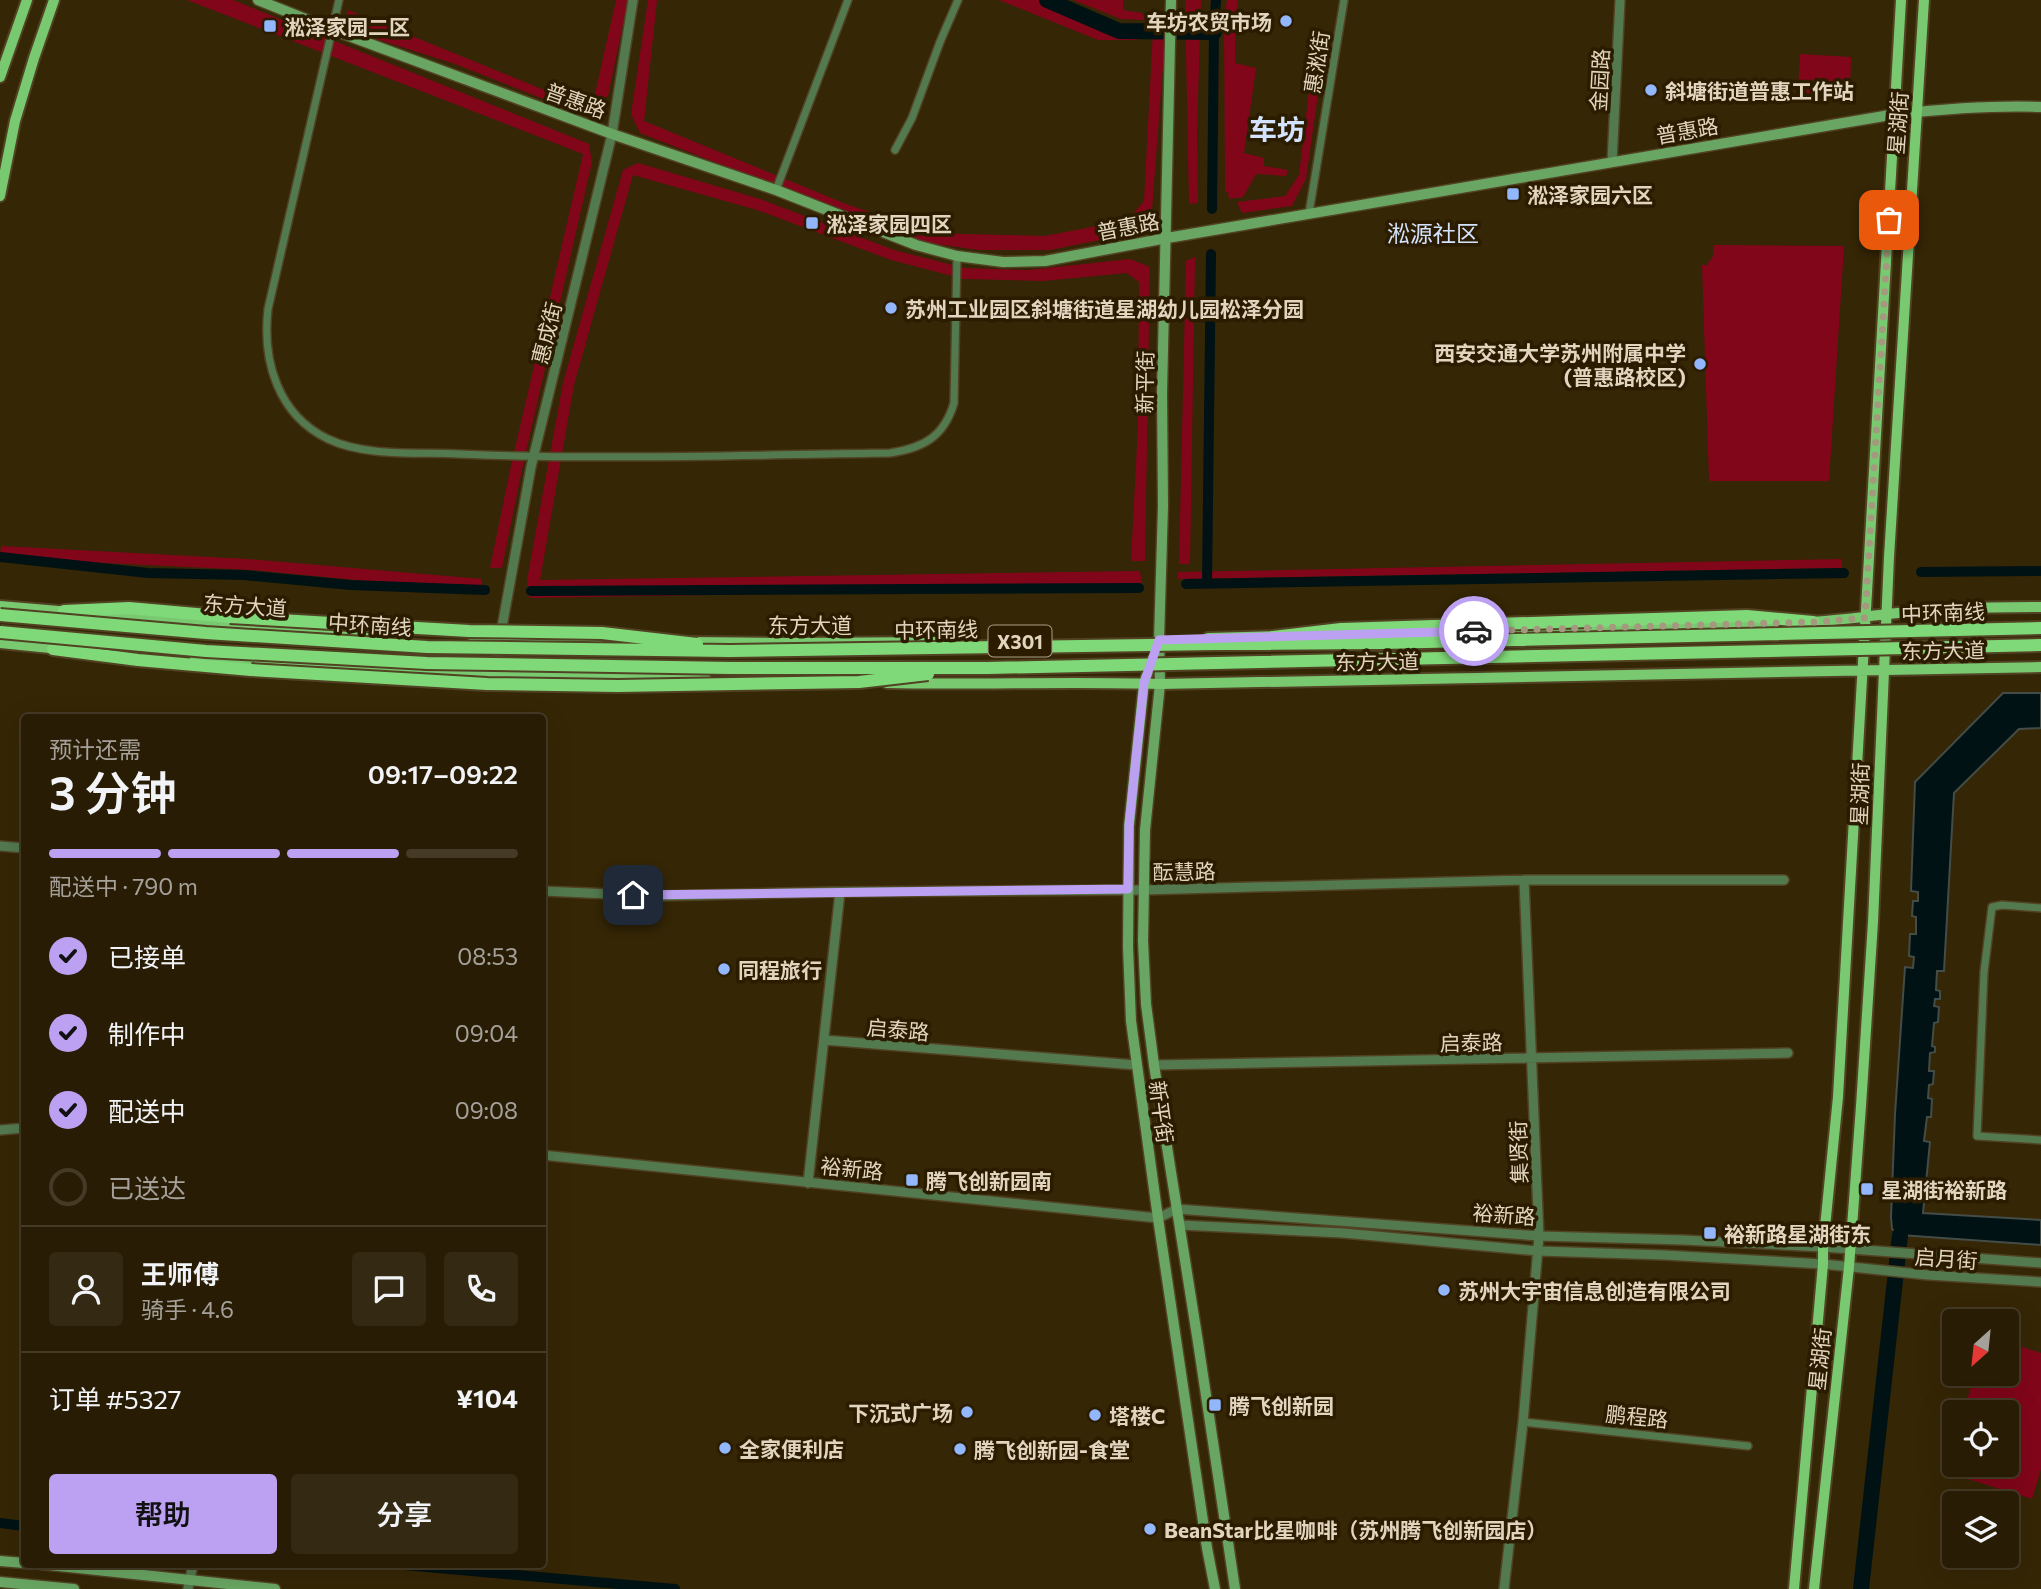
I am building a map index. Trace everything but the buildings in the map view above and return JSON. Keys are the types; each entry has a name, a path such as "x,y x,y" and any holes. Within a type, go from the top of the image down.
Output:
{"highway":[{"path":"64,611 130,608 230,617 469,631 602,633 768,652"},
{"name":"中环南线","path":"0,615 206,633 427,647 768,652 1395,643 2041,628"},
{"path":"1216,644 1341,629 1747,616 1813,622"},
{"name":"中环南线","path":"0,632 206,651 427,663 730,668 988,668 2041,645"},
{"path":"53,649 251,670 486,684 618,686 859,682 988,668"}],"main road":[{"path":"0,77 27,0"},
{"path":"0,196 15,121 54,0"},
{"name":"普惠路","path":"258,0 612,134 776,190 916,245 957,256 1003,261 1045,261 1309,213 1896,114 1997,105 2041,107"},
{"name":"新平街","path":"1171,0 1162,393 1160,684 1145,830 1143,941 1146,1004 1154,1065 1235,1589"},
{"name":"星湖街","path":"1794,1589 1838,1097 1901,0"},
{"name":"星湖街","path":"1814,1589 1849,1267 1873,922 1889,557 1924,0"},
{"name":"东方大道","path":"0,606 281,627 500,638 788,643 1159,640 1813,622 1989,607 2041,607"},
{"name":"新平街","path":"1159,640 1144,683 1129,825 1131,1021 1158,1218 1215,1589"},
{"name":"东方大道","path":"0,643 292,666 495,676 962,685 1061,682 1160,684 2041,667"},
{"name":"裕新路","path":"1158,1218 1180,1225"},
{"path":"0,1561 21,1563"},
{"path":"70,1568 190,1584 275,1589"},
{"path":"0,1582 74,1589"}],"street":[{"path":"340,0 268,309 267,353 277,387 287,404 311,428 330,440 355,448 533,457 890,453 922,445 946,422 954,403 957,256"},
{"name":"惠成街","path":"495,676 533,457 612,134 633,0"},
{"path":"776,190 848,0"},
{"path":"895,150 912,118 958,0"},
{"name":"惠淞街","path":"1309,213 1344,0"},
{"name":"金园路","path":"1612,162 1620,0"},
{"path":"0,846 21,848"},
{"name":"酝慧路","path":"546,891 656,896 1143,890 1524,880 1784,880"},
{"name":"集贤街","path":"1504,1589 1523,1422 1539,1237 1524,880"},
{"path":"808,1183 840,892"},
{"path":"2041,908 2002,905 1992,907 1984,972 1976,1136 2041,1140"},
{"name":"启泰路","path":"824,1040 1136,1065"},
{"name":"启泰路","path":"1154,1065 1788,1054"},
{"path":"0,1130 21,1128"},
{"name":"裕新路","path":"546,1155 1158,1218 1177,1209 1539,1237 1683,1240 1850,1249"},
{"name":"裕新路","path":"1180,1225 1343,1233 1538,1251 1664,1255 1849,1267"},
{"name":"启月街","path":"1850,1249 2041,1263"},
{"name":"启月街","path":"1849,1267 2041,1282"},
{"name":"鹏程路","path":"1523,1422 1748,1446"}],"shaded area":[{"path":"187,0 233,0 589,144 592,162 502,568 490,568 583,154"},
{"path":"616,0 628,0 608,96 579,113 455,64 345,29 348,10 576,103 595,94"},
{"path":"648,0 657,0 644,121 846,204 926,231 961,234 1045,236 1128,220 1144,201 1153,30 1163,30 1163,65 1152,210 1130,234 1050,250 979,250 929,243 640,133 631,114"},
{"path":"999,0 1047,0 1110,27 1137,29 1138,40 1098,40"},
{"path":"1073,0 1123,0 1123,10 1142,13 1145,20 1121,19"},
{"path":"1185,0 1201,0 1198,203 1189,204"},
{"path":"1227,0 1238,0 1235,63 1256,68 1244,153 1264,158 1264,166 1288,170 1286,176 1256,174 1243,197 1229,199 1228,192 1225,192 1224,18"},
{"path":"1314,50 1324,51 1306,179 1292,206 1242,213 1237,202 1285,196 1299,175"},
{"path":"1800,54 1851,57 1850,87 1805,94 1798,89"},
{"path":"638,163 760,199 894,250 964,268 1028,270 1130,259 1150,267 1145,561 1131,561 1138,425 1139,282 1127,273 1043,281 964,279 891,260 757,210 633,175 574,385 540,580 1140,571 1142,587 1099,592 529,598 527,580 563,383 623,170"},
{"path":"1714,245 1844,246 1829,481 1709,481 1702,265 1707,265 1713,256"},
{"path":"1195,257 1190,564 1179,564 1186,261"},
{"path":"1,546 248,559 482,579 481,592 251,570 0,558"},
{"path":"1842,559 1842,568 1178,579 1178,572"},
{"path":"2003,693 2041,693 2041,728 2019,729 1954,793 1944,971 1937,971 1936,990 1940,991 1940,999 1935,999 1934,1006 1939,1007 1938,1022 1934,1023 1932,1046 1935,1047 1935,1052 1930,1053 1929,1071 1934,1071 1928,1098 1932,1099 1931,1117 1927,1117 1924,1141 1930,1142 1923,1213 2041,1220 2041,1245 1900,1235 1892,1229 1891,1217 1905,967 1913,968 1914,957 1909,956 1910,934 1916,934 1916,917 1912,916 1913,901 1918,901 1918,892 1911,891 1915,782"},
{"path":"2020,1346 2041,1353 2041,1469 2032,1499 2019,1495 2019,1491 2006,1491 1961,1477 2019,1477 2019,1400 1967,1400 1971,1386 2020,1386"}],"waterway":[{"path":"1047,0 1119,31 1214,32"},
{"path":"1212,209 1216,0"},
{"path":"1207,584 1211,254"},
{"path":"0,557 148,573 244,575 351,585 485,590"},
{"path":"1921,572 2041,571"},
{"path":"1186,584 1844,573"},
{"path":"531,591 1139,588"},
{"path":"1861,1589 1900,1235"},
{"path":"0,1523 21,1526"},
{"path":"438,1568 675,1589"}],"way so far":[{"path":"1474,631 1813,622 1865,618 1889,220"}],"place":[{"name":"车坊农贸市场","path":"1286,21"},
{"name":"淞泽家园二区","path":"270,26"},
{"name":"斜塘街道普惠工作站","path":"1651,90"},
{"name":"淞泽家园六区","path":"1513,194"},
{"name":"淞泽家园四区","path":"812,223"},
{"name":"苏州工业园区斜塘街道星湖幼儿园松泽分园","path":"891,308"},
{"name":"西安交通大学苏州附属中学 (普惠路校区)","path":"1700,364"},
{"name":"同程旅行","path":"724,969"},
{"name":"腾飞创新园南","path":"912,1180"},
{"name":"星湖街裕新路","path":"1867,1189"},
{"name":"裕新路星湖街东","path":"1710,1233"},
{"name":"苏州大宇宙信息创造有限公司","path":"1444,1290"},
{"name":"腾飞创新园","path":"1215,1405"},
{"name":"下沉式广场","path":"967,1412"},
{"name":"塔楼C","path":"1095,1415"},
{"name":"全家便利店","path":"725,1448"},
{"name":"腾飞创新园-食堂","path":"960,1449"},
{"name":"BeanStar比星咖啡（苏州腾飞创新园店）","path":"1150,1529"}],"district":[{"name":"车坊","path":"1277,129"},
{"name":"淞源社区","path":"1433,233"}],"route":[{"path":"633,895 1128,889 1129,825 1144,683 1159,640 1474,631"}]}
